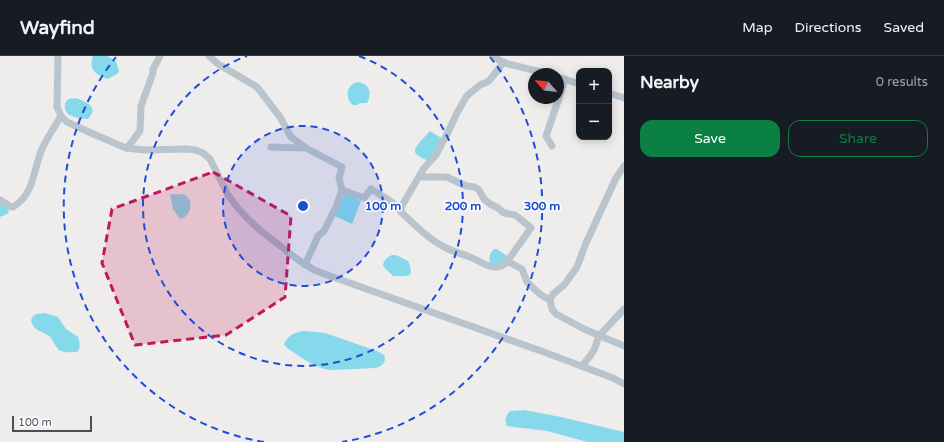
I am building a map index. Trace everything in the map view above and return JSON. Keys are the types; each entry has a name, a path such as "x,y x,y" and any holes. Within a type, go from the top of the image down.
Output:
{"street":[{"path":"58,56 57,104 61,116 70,123 127,148 144,150 191,149 199,151 210,159 228,195 242,213 261,231 305,264 330,276 544,352 624,384"},
{"path":"127,148 140,131 141,106 153,70 160,56"},
{"path":"209,56 218,64 257,88 280,117 291,137 304,147 342,167 339,178 342,190 336,207 324,231 318,236 305,264"},
{"path":"493,56 504,62 528,68"},
{"path":"401,210 424,168 436,155 456,113 469,94 480,85 489,81 504,62"},
{"path":"564,79 576,83"},
{"path":"612,94 624,98"},
{"path":"552,146 546,136 557,104"},
{"path":"0,200 13,207 24,198 32,184 42,148 61,116"},
{"path":"271,147 304,147"},
{"path":"624,166 616,178 586,243 577,267 564,285 553,294 550,300 552,309 556,314 584,329 624,346"},
{"path":"342,190 364,198 371,189 389,200 401,210 400,211 421,231 447,248 491,266 500,267 531,228 519,218 504,213 490,204 475,187 466,186 447,177 419,177"},
{"path":"507,260 522,269 530,286 550,300"},
{"path":"582,366 594,350 599,336 624,309"}],"highlighted area":[{"path":"213,172 291,216 285,297 226,335 135,345 102,263 112,209"}],"water":[{"path":"93,56 107,56 116,61 119,71 117,74 108,79 100,76 92,68"},
{"path":"357,82 364,84 369,89 370,96 367,103 355,105 350,102 348,98 348,90"},
{"path":"76,98 87,103 92,108 93,111 88,119 75,117 68,114 65,108 67,100"},
{"path":"430,131 443,139 428,161 419,156 415,150"},
{"path":"170,194 185,195 190,201 190,209 188,214 180,219 173,209"},
{"path":"345,194 361,201 352,224 335,216"},
{"path":"0,203 8,209 9,212 0,217"},
{"path":"494,249 497,249 507,256 500,264 490,264 490,256"},
{"path":"392,255 396,255 408,261 411,271 409,275 393,276 383,266 386,259"},
{"path":"45,313 58,317 66,329 78,337 80,345 77,352 61,351 57,348 49,336 34,327 31,320 33,316 36,314"},
{"path":"304,331 325,333 377,351 384,355 385,360 382,365 375,368 324,369 305,360 287,348 284,344 292,334"},
{"path":"524,410 624,432 624,442 588,442 547,431 507,426 506,418 510,411"}]}
